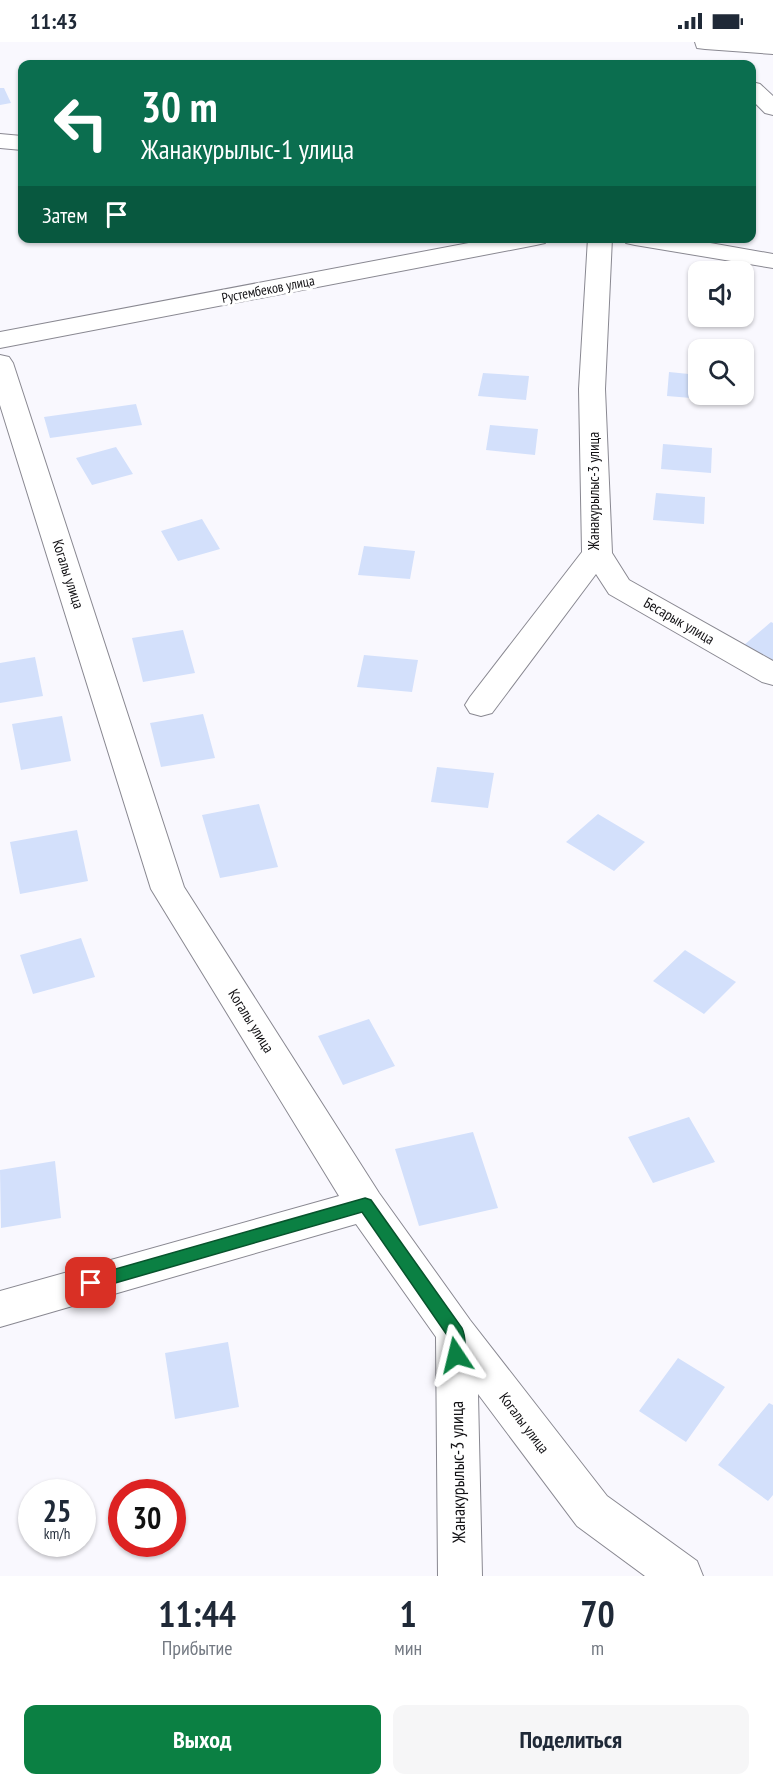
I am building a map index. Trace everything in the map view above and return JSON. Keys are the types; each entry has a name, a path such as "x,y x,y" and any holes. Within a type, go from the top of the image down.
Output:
{"street":[{"path":"704,43 773,48"},
{"path":"704,43 722,60"},
{"path":"756,93 773,108"},
{"path":"0,141 18,143"},
{"name":"Рустембеков улица","path":"0,340 510,243"},
{"name":"Жанакурылыс-3 улица","path":"481,705 597,553 592,389 600,243"},
{"path":"664,243 773,261"},
{"name":"Когалы улица","path":"0,363 168,889 365,1204 456,1333 592,1511 681,1576"},
{"name":"Бесарык улица","path":"597,553 620,587 773,675"},
{"path":"0,1309 365,1204"},
{"name":"Жанакурылыс-3 улица","path":"456,1333 460,1576"}],"building":[{"path":"0,88 4,88 11,103 0,105"},
{"path":"669,372 688,374 688,398 667,396"},
{"path":"483,373 529,376 526,400 478,396"},
{"path":"136,404 142,425 50,438 44,417"},
{"path":"490,425 538,429 535,455 486,450"},
{"path":"663,444 712,448 711,473 661,469"},
{"path":"116,447 133,474 92,485 76,458"},
{"path":"656,493 705,497 704,524 653,520"},
{"path":"202,519 220,549 178,561 161,531"},
{"path":"364,546 415,551 410,579 358,575"},
{"path":"771,622 773,623 773,660 744,645"},
{"path":"183,630 195,673 143,682 132,638"},
{"path":"364,655 418,660 412,692 357,687"},
{"path":"35,657 43,696 0,703 0,663"},
{"path":"203,714 215,758 161,767 150,723"},
{"path":"62,716 71,761 21,770 12,724"},
{"path":"437,767 494,773 488,808 431,802"},
{"path":"259,804 278,867 220,878 202,815"},
{"path":"598,814 645,842 614,871 566,842"},
{"path":"77,830 88,881 20,894 10,842"},
{"path":"81,938 95,977 33,994 20,955"},
{"path":"685,950 736,982 704,1014 653,981"},
{"path":"369,1019 395,1066 343,1085 318,1036"},
{"path":"689,1117 715,1162 653,1183 628,1137"},
{"path":"473,1132 498,1208 419,1226 395,1149"},
{"path":"55,1161 61,1218 1,1228 0,1170"},
{"path":"228,1342 239,1407 175,1419 165,1353"},
{"path":"678,1358 725,1387 686,1442 639,1411"},
{"path":"769,1403 773,1405 773,1495 768,1501 718,1465"}],"route":[{"path":"91,1283 365,1204 456,1333 456,1355"}]}
